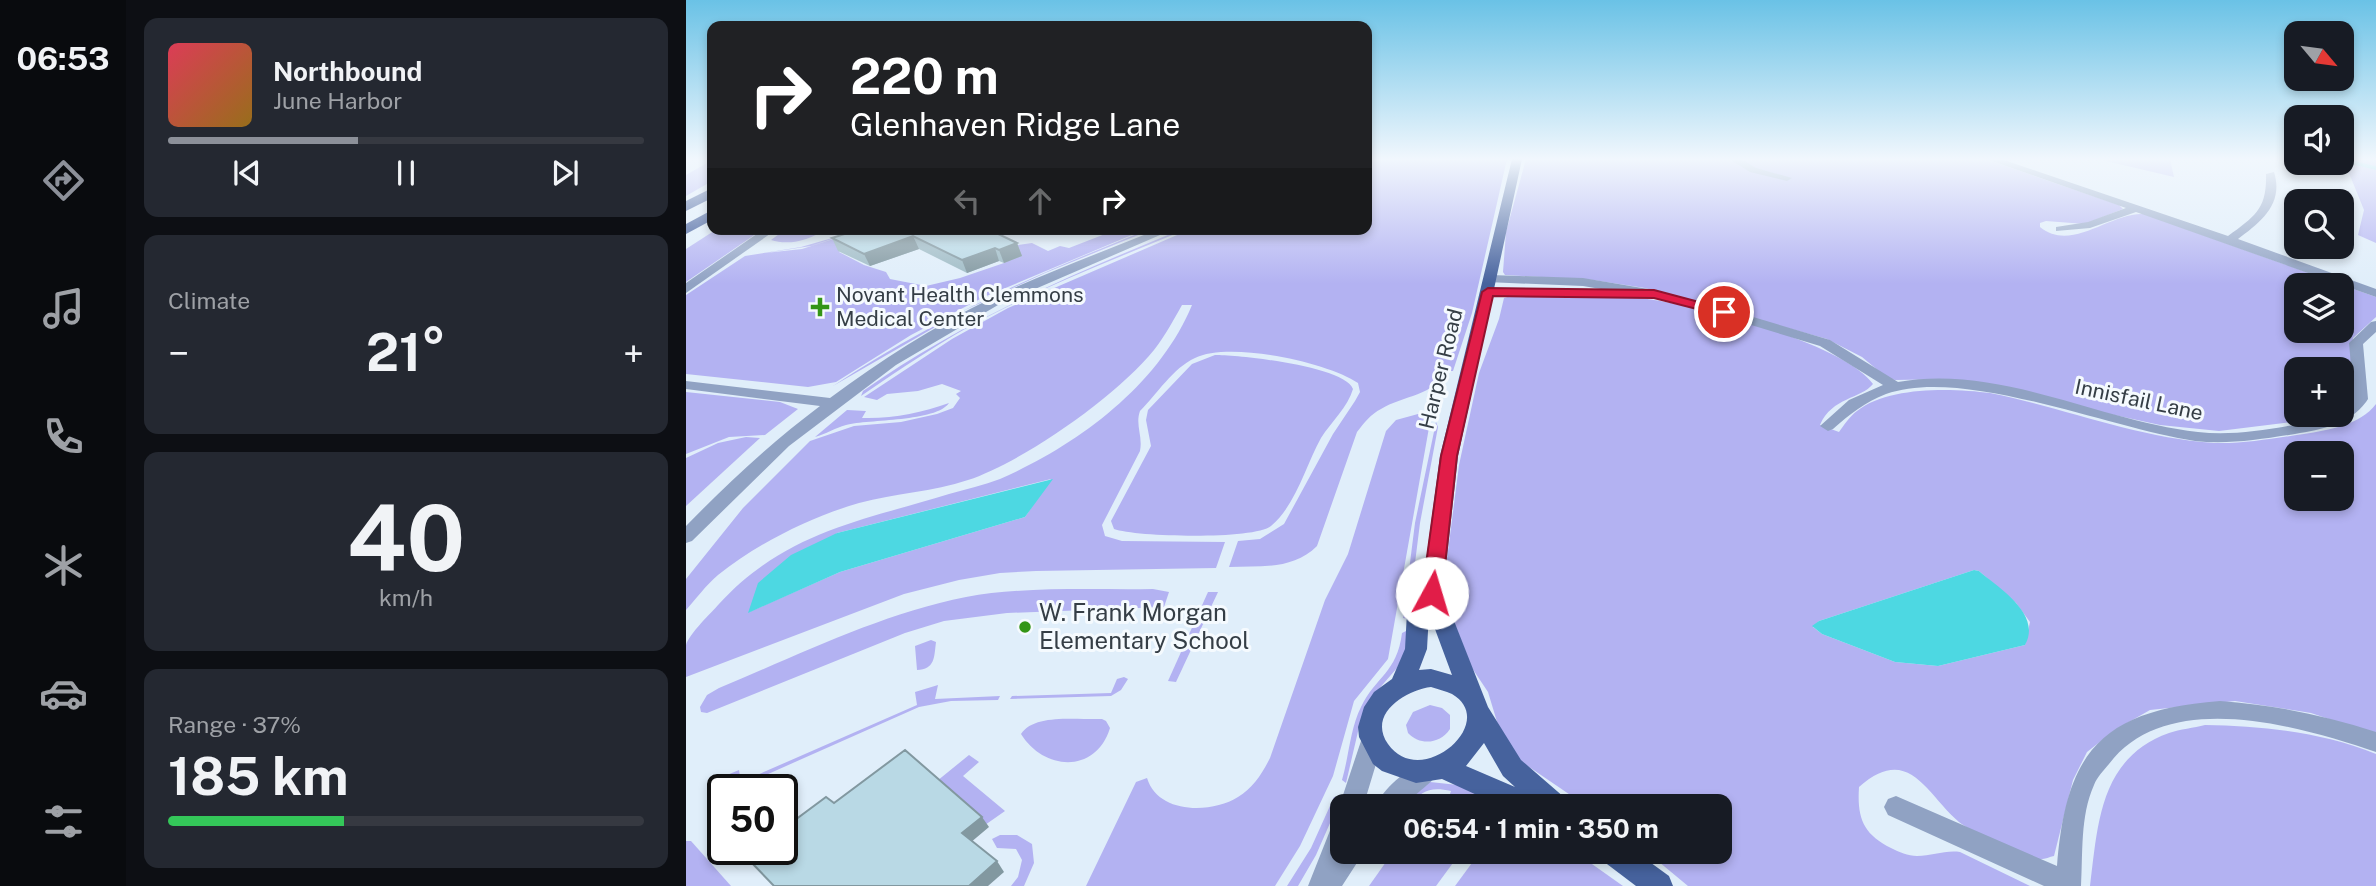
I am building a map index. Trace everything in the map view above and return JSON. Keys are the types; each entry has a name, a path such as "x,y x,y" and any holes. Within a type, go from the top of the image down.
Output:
{"highway":[{"path":"686,230 707,217"}],"main road":[{"name":"Harper Road","path":"1508,200 1449,456 1432,593 1475,704 1512,768 1541,794"},
{"name":"Harper Road","path":"1401,685 1416,649 1418,612 1432,593"},
{"path":"1436,769 1468,751 1480,727 1475,704 1447,680 1424,679 1401,685 1384,698 1372,715 1372,741 1388,761 1400,768 1436,769 1499,794"},
{"path":"1629,864 1659,886"}],"street":[{"path":"2113,200 2376,293"},
{"path":"2230,240 2267,212 2271,200"},
{"path":"2060,229 2090,225 2136,208"},
{"path":"686,289 763,235"},
{"path":"686,537 739,481 788,438 916,345 1023,289 1154,235"},
{"path":"1489,286 1557,287 1654,294 1806,335 1844,353 1894,386"},
{"name":"Innisfail Lane","path":"1828,426 1852,403 1894,386 1940,384 1998,389 2137,425 2198,436 2228,438 2312,426 2340,418 2356,408 2361,399 2356,343 2376,325"},
{"path":"686,385 833,403"},
{"path":"1896,807 2068,885 2077,804 2086,777 2109,746 2123,733 2150,720 2182,712 2220,710 2259,713 2346,731 2376,743"},
{"path":"1355,794 1372,741"},
{"path":"1399,794 1408,784 1436,769"},
{"path":"1324,886 1331,864"},
{"path":"1324,886 1342,864"}],"shaded area":[{"path":"1372,200 1498,200 1472,313 1453,371 1446,371 1435,385 1427,390 1377,411 1357,432 1317,546 1308,554 1276,565 1229,567 1238,541 1260,539 1284,524 1333,434 1360,392 1358,383 1324,368 1278,356 1210,353 1187,362 1140,411 1140,451 1102,525 1105,536 1122,541 1225,542 1216,568 1036,571 1000,573 959,580 904,594 686,677 686,645 691,635 744,580 770,560 826,532 1000,479 1058,449 1113,409 1137,386 1159,361 1192,305 1182,305 1154,350 1117,387 1068,426 1015,459 968,480 859,503 804,523 734,563 714,579 686,610 686,579 743,508 810,441 854,426 901,422 953,408 960,398 956,394 961,391 942,384 918,391 887,394 877,400 864,397 952,339 1008,308 1177,235 1372,235","holes":["1051,479 1025,517 840,572 749,612 837,533"]},
{"path":"1515,200 2105,200 2123,209 2085,224 2046,221 2040,223 2040,227 2052,234 2065,236 2091,230 2131,215 2144,214 2309,273 2284,273 2284,343 2353,343 2353,357 2284,357 2284,423 2219,431 2160,425 1949,379 1895,380 1886,377 1862,357 1827,339 1645,288 1593,280 1505,275 1506,232"},
{"path":"2360,200 2376,200 2376,243 2358,235 2364,210"},
{"path":"708,235 754,235 686,282 686,249"},
{"path":"778,235 815,235 799,241 771,240"},
{"name":"Novant Health Clemmons Medical Center","path":"844,235 811,246 765,253 802,249 846,235 854,235 839,252 864,265 886,272 890,279 926,286 1004,263 1018,245 1032,243 1048,251 1060,246 1069,248 1103,235 1132,235 984,297 911,335 836,382 808,387 686,374 686,295 745,256 801,247"},
{"path":"1138,235 1045,273 968,309 1026,281 1067,263"},
{"path":"1173,235 1061,282 987,317 861,396 863,391 901,366 978,321 1099,264"},
{"path":"2354,289 2376,297 2376,317 2354,337"},
{"path":"1575,295 1640,298 1664,302 1765,327 1831,354 1857,368 1873,384 1839,404 1825,416 1820,425 1839,432 1854,413 1870,403 1903,393 1940,390 1990,393 2129,429 2214,443 2237,443 2337,427 2354,427 2354,421 2376,404 2376,735 2311,713 2235,701 2150,710 2115,730 2087,752 2073,780 2054,856 2042,859 2010,849 1965,826 1947,811 1926,787 1904,771 1891,770 1876,775 1859,787 1859,808 1864,824 1882,843 1914,856 1960,852 2030,886 1688,886 1661,864 1732,864 1732,794 1569,794 1513,756 1501,735 1488,692 1472,668 1452,617 1447,559 1459,465 1479,373 1504,298","holes":["1974,570 1979,571 2016,603 2030,622 2025,645 1938,666 1895,662 1822,634 1813,627 1819,621"]},
{"path":"961,312 833,386 909,340"},
{"path":"1215,355 1246,357 1312,368 1346,381 1353,389 1351,396 1321,438 1287,507 1271,526 1242,534 1194,536 1145,534 1114,529 1111,521 1151,446 1146,420 1148,410 1192,364"},
{"path":"686,392 780,402 798,409 765,435 729,437 686,454"},
{"path":"949,403 931,414 856,423 815,437 847,410 866,411 862,418 884,417"},
{"path":"1418,414 1430,417 1430,422 1388,659 1354,701 1333,776 1300,846 1275,886 1086,886 1136,782 1147,778 1162,799 1186,807 1200,808 1227,803 1238,797 1260,775 1270,758 1325,600 1348,554 1386,431 1396,420"},
{"path":"1436,422 1438,427 1420,523 1408,619 1403,618 1415,523"},
{"path":"746,437 760,438 686,506 686,458 718,443"},
{"path":"1053,479 1025,517 840,572 748,613 758,583 791,555 837,533"},
{"path":"1974,570 1979,571 2007,594 2023,613 2029,634 2025,645 1938,666 1895,662 1822,634 1812,626 1819,621"},
{"path":"1153,589 1169,592 1164,607 1007,613 944,621 905,633 707,713 701,712 700,707 707,695 719,688 840,636 934,604 1011,591"},
{"path":"1208,592 1218,592 1176,682 1168,681"},
{"path":"1408,630 1405,651 1397,668 1371,698 1360,723 1346,783 1342,780 1357,715 1391,666 1402,633"},
{"path":"931,640 936,642 932,662 917,670 915,646"},
{"path":"1117,679 1128,679 1121,690 1111,696 1010,699 1012,696 1111,693"},
{"path":"938,685 935,699 1000,696 998,700 951,701 919,707 768,774 759,774 917,705 915,692"},
{"path":"1430,705 1442,708 1450,715 1450,729 1441,738 1430,742 1418,740 1408,733 1406,725 1413,712"},
{"path":"1102,719 1110,728 1103,743 1093,754 1082,760 1069,762 1043,755 1021,734 1027,727 1046,720"},
{"path":"2205,725 2313,735 2376,754 2376,886 2090,886 2100,817 2115,776 2128,759 2146,744 2178,730"},
{"path":"969,755 979,762 963,776 1005,811 985,825 937,781"},
{"path":"1430,782 1458,785 1483,794 1450,794 1451,791 1438,789 1416,794"},
{"path":"1330,806 1330,823 1316,855 1298,886 1287,886 1311,848"},
{"path":"1000,835 1017,835 1032,844 1034,863 1024,886 1011,886 1018,877 1022,860 1016,849 997,848 992,839"},
{"path":"686,841 691,841 707,859 707,865 712,865 731,886 686,886"},
{"path":"1385,864 1452,864 1436,886 1369,886"},
{"path":"1471,864 1592,864 1623,886 1455,886"}],"building":[{"path":"841,235 1000,235 1017,243 962,260 913,236 864,254 832,238"},
{"path":"905,750 982,817 962,833 997,861 969,886 774,886 754,865 798,865 798,818 826,797 834,803"}],"place":[{"name":"Novant Health Clemmons Medical Center","path":"820,307"},
{"name":"W. Frank Morgan Elementary School","path":"1025,627"}],"route":[{"path":"1432,593 1449,456 1488,292 1654,294 1724,312"}]}
